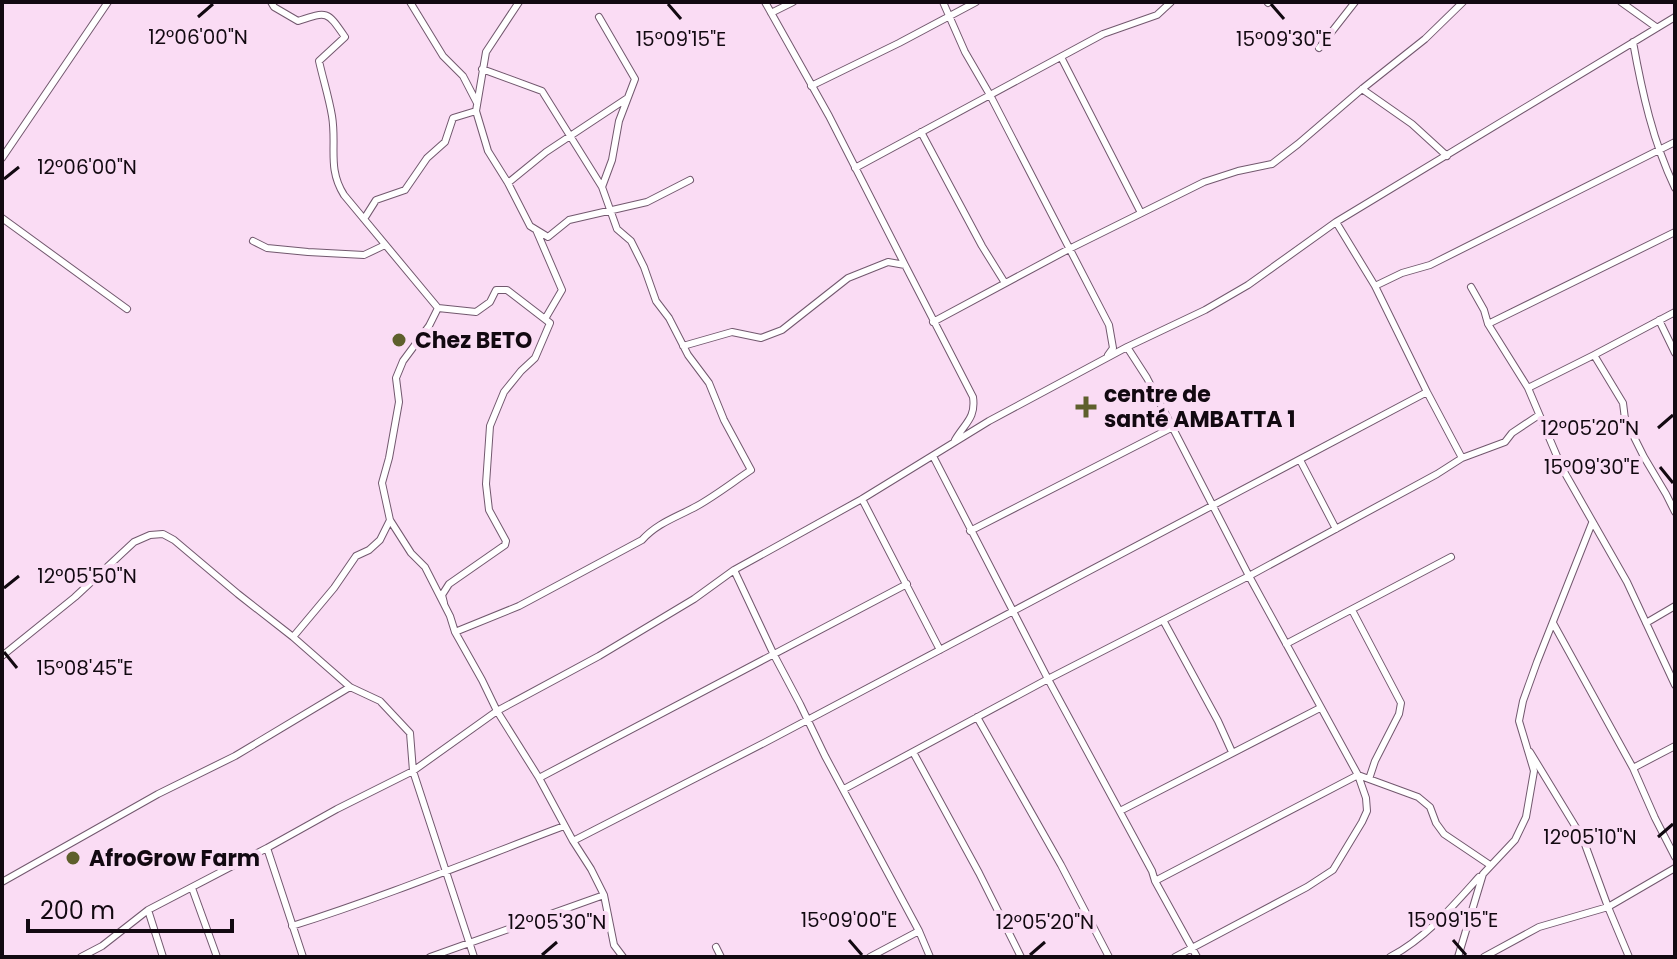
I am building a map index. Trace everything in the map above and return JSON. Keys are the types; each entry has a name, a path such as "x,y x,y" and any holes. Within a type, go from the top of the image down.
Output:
{"street":[{"path":"2,156 108,2"},
{"path":"271,2 298,21 322,13 331,17 345,37 319,61 333,118 336,182 438,308 476,312 490,302 496,290 507,290 550,323 535,358 504,392 490,426 486,484 489,510 506,541 505,545 449,584 442,595 444,603"},
{"path":"410,2 443,56 463,76 477,103"},
{"path":"519,2 486,52 476,111 488,151 530,226 548,237 569,220 647,202 690,180"},
{"path":"765,2 973,397 975,408 969,422 953,443"},
{"path":"771,13 793,2"},
{"path":"943,2 965,52 1109,325 1113,348 1099,362"},
{"path":"811,86 976,2"},
{"path":"855,168 1103,34 1157,15 1171,2"},
{"path":"1319,48 1355,2"},
{"path":"933,322 1069,249 1204,182 1272,164 1425,39 1463,2"},
{"path":"1621,2 1656,27"},
{"path":"599,17 635,79 619,121 612,160 602,187"},
{"path":"81,957 102,946 148,910 413,771 497,711 599,656 694,599 734,570 862,499 989,421 1248,285 1336,222 1675,17"},
{"path":"1633,42 1643,97 1659,150 1675,188"},
{"path":"1061,57 1141,213"},
{"path":"455,632 519,606 642,540 664,522 699,505 751,470 724,420 709,383 656,301 631,241 617,229 602,187 542,91 482,69"},
{"path":"1362,89 1412,124 1447,156"},
{"path":"508,183 546,152 627,97"},
{"path":"364,219 376,200 405,190 427,158 445,142 453,118 476,111"},
{"path":"921,132 1005,283"},
{"path":"1375,286 1402,273 1430,265 1675,142"},
{"path":"2,218 127,309"},
{"path":"1336,222 1375,286 1462,458"},
{"path":"536,230 562,290 545,319"},
{"path":"1488,324 1675,232"},
{"path":"253,241 267,248 364,255 385,245"},
{"path":"683,346 732,332 761,338 782,330 848,278 888,262 905,265"},
{"path":"1471,287 1488,324 1528,388 1562,468 1627,582 1675,685"},
{"path":"438,308 429,326 403,361 396,378 399,402 382,483 390,520 411,553 425,567 497,711 591,869 604,895 614,945 623,957"},
{"path":"1528,388 1675,312"},
{"path":"1659,320 1675,353"},
{"path":"1127,347 1147,378 1249,576 1358,775 1366,798 1367,811 1362,822 1333,870 1175,957"},
{"path":"1594,355 1623,403 1625,419 1675,512"},
{"path":"573,841 1427,392"},
{"path":"844,789 1249,576 1462,458 1505,442 1512,433 1539,415"},
{"path":"970,531 1173,427"},
{"path":"933,456 1197,957"},
{"path":"1300,460 1336,529"},
{"path":"862,499 940,650"},
{"path":"293,637 356,556 380,540 390,520"},
{"path":"1390,957 1433,927 1515,840 1526,817 1534,771 1519,721 1523,701 1592,523"},
{"path":"2,656 75,597 134,542 150,535 163,534 174,540 350,687 380,701 410,733 413,771 474,957"},
{"path":"1286,644 1451,557"},
{"path":"734,570 774,655 930,957"},
{"path":"539,778 907,584"},
{"path":"1646,623 1675,606"},
{"path":"1352,610 1401,703 1399,714 1369,779"},
{"path":"1163,620 1232,752"},
{"path":"1553,623 1633,768 1675,857"},
{"path":"2,882 158,794 235,756 350,687"},
{"path":"1120,811 1320,708"},
{"path":"977,717 1109,957"},
{"path":"1524,742 1583,839 1629,957"},
{"path":"1633,768 1675,746"},
{"path":"913,752 1021,957"},
{"path":"1155,881 1358,775 1418,797 1430,807 1444,834 1490,865"},
{"path":"292,926 361,904 564,826"},
{"path":"267,848 303,957"},
{"path":"1484,957 1539,927 1608,907 1675,868"},
{"path":"1458,957 1483,874"},
{"path":"192,888 217,957"},
{"path":"430,957 604,895"},
{"path":"148,910 163,957"},
{"path":"870,957 919,931"},
{"path":"102,946 106,957"},
{"path":"716,947 721,957"}],"place":[{"name":"Chez BETO","path":"399,340"},
{"name":"centre de santé AMBATTA 1","path":"1086,407"},
{"name":"AfroGrow Farm","path":"73,858"}]}
